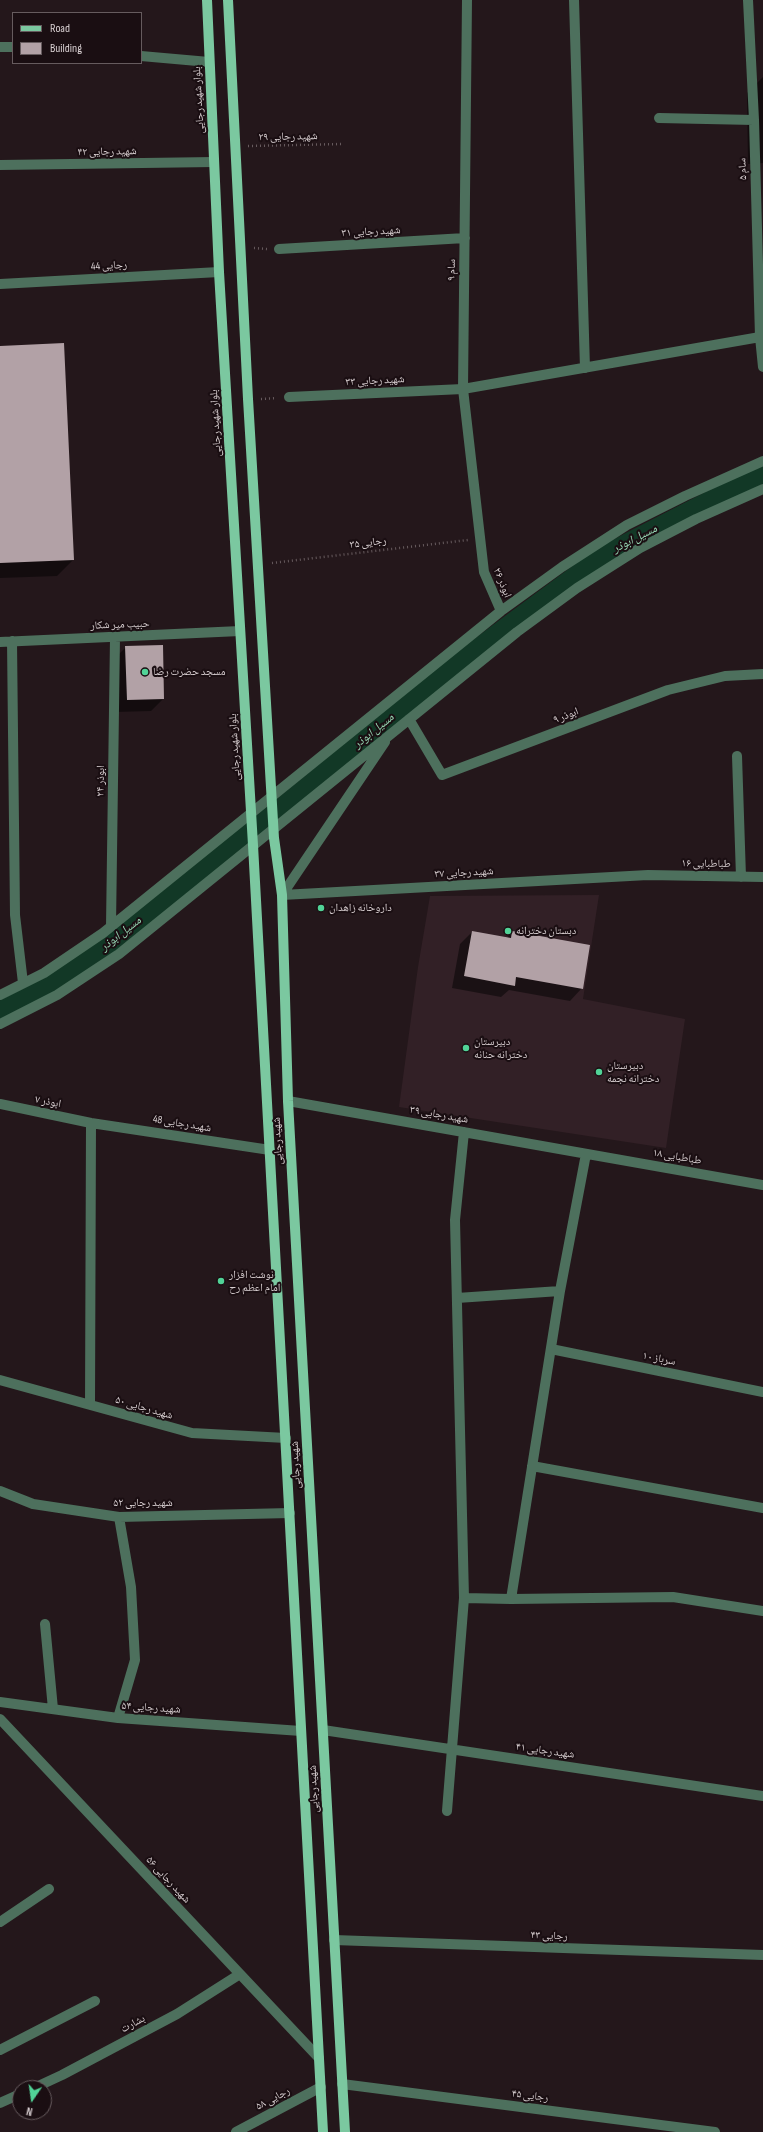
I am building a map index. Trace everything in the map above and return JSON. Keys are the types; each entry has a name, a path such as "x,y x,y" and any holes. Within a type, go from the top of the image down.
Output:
{"main road":[{"name":"بلوار شهید رجایی","path":"207,0 219,272 253,845"},
{"path":"228,0 239,248 272,797"},
{"name":"شهید رجایی","path":"272,797 282,895 288,1101 345,2132"},
{"name":"شهید رجایی","path":"253,845 323,2132"}],"street":[{"name":"سام ۹","path":"467,0 463,389 480,538"},
{"path":"574,0 585,368"},
{"name":"سام ۵","path":"748,0 754,120 760,337 763,367"},
{"path":"0,47 12,46"},
{"path":"142,56 209,62"},
{"path":"659,118 754,120"},
{"name":"شهید رجایی ۴۲","path":"0,166 214,162"},
{"name":"شهید رجایی ۳۱","path":"279,249 465,238"},
{"name":"رجایی 44","path":"0,284 219,272"},
{"name":"شهید رجایی ۳۳","path":"288,397 463,389 760,337"},
{"path":"0,995 44,973 111,926 501,611 562,566 627,525 685,496 763,461"},
{"path":"0,1024 57,995 119,954 517,632 583,584 640,548 696,519 763,489"},
{"name":"ابوذر ۲۶","path":"480,538 484,572 501,611"},
{"name":"حبیب میر شکار","path":"0,642 240,632"},
{"name":"ابوذر ۲۴","path":"111,926 115,637"},
{"path":"12,641 15,915 23,983"},
{"name":"ابوذر ۹","path":"409,719 442,775 668,690 725,676 763,674"},
{"path":"282,895 391,734"},
{"path":"737,756 741,877"},
{"name":"شهید رجایی ۳۷","path":"282,895 648,875"},
{"name":"طباطبایی ۱۶","path":"648,875 763,877"},
{"name":"شهید رجایی ۳۹","path":"288,1101 586,1154"},
{"name":"ابوذر ۷","path":"0,1104 91,1123"},
{"path":"90,1405 91,1123"},
{"name":"شهید رجایی 48","path":"91,1123 270,1150"},
{"path":"447,1811 464,1598 454,1220 464,1132"},
{"path":"511,1599 560,1291 586,1154"},
{"name":"طباطبایی ۱۸","path":"586,1154 763,1185"},
{"path":"457,1298 560,1291"},
{"name":"سرباز ۱۰","path":"551,1349 763,1392"},
{"name":"شهید رجایی ۵۰","path":"0,1380 192,1433 286,1438"},
{"path":"532,1466 763,1508"},
{"name":"شهید رجایی ۵۲","path":"0,1491 33,1504 119,1517 290,1513"},
{"path":"118,1718 135,1660 131,1587 119,1517"},
{"path":"464,1598 511,1599 673,1597 763,1611"},
{"path":"45,1624 53,1709"},
{"name":"شهید رجایی ۵۴","path":"0,1702 118,1718 302,1731"},
{"name":"شهید رجایی ۵۶","path":"0,1719 319,2058"},
{"name":"شهید رجایی ۴۱","path":"323,1730 763,1796"},
{"path":"0,1922 49,1889"},
{"name":"رجایی ۴۳","path":"334,1940 763,1955"},
{"name":"بشارت","path":"51,2080 177,2014 240,1974"},
{"path":"0,2050 95,2001"},
{"name":"رجایی ۴۵","path":"342,2084 715,2132"},
{"name":"رجایی ۵۸","path":"236,2132 321,2087"},
{"path":"0,2104 12,2098"}],"path":[{"name":"شهید رجایی ۲۹","path":"234,146 342,144"},
{"path":"239,248 279,249"},
{"path":"248,399 288,397"},
{"name":"رجایی ۳۵","path":"258,564 480,538"}],"shaded area":[{"path":"599,895 583,999 685,1019 666,1148 399,1107 418,967 430,896"}],"building":[{"path":"64,343 74,560 0,563 0,346"},
{"name":"مسجد حضرت رضا","path":"163,645 164,699 127,700 125,646"},
{"path":"472,931 511,938 512,931 590,945 583,989 516,977 515,986 464,976"}],"waterway":[{"name":"مسیل ابوذر","path":"0,1011 46,986 105,947 284,805 459,662 602,556 763,473"}],"place":[{"name":"مسجد حضرت رضا","path":"145,672"},
{"name":"داروخانه زاهدان","path":"321,908"},
{"name":"دبستان دخترانه","path":"508,931"},
{"name":"دبیرستان دخترانه حنانه","path":"466,1048"},
{"name":"دبیرستان دخترانه نجمه","path":"599,1072"},
{"name":"نوشت افزار امام اعظم رح","path":"221,1281"}]}
